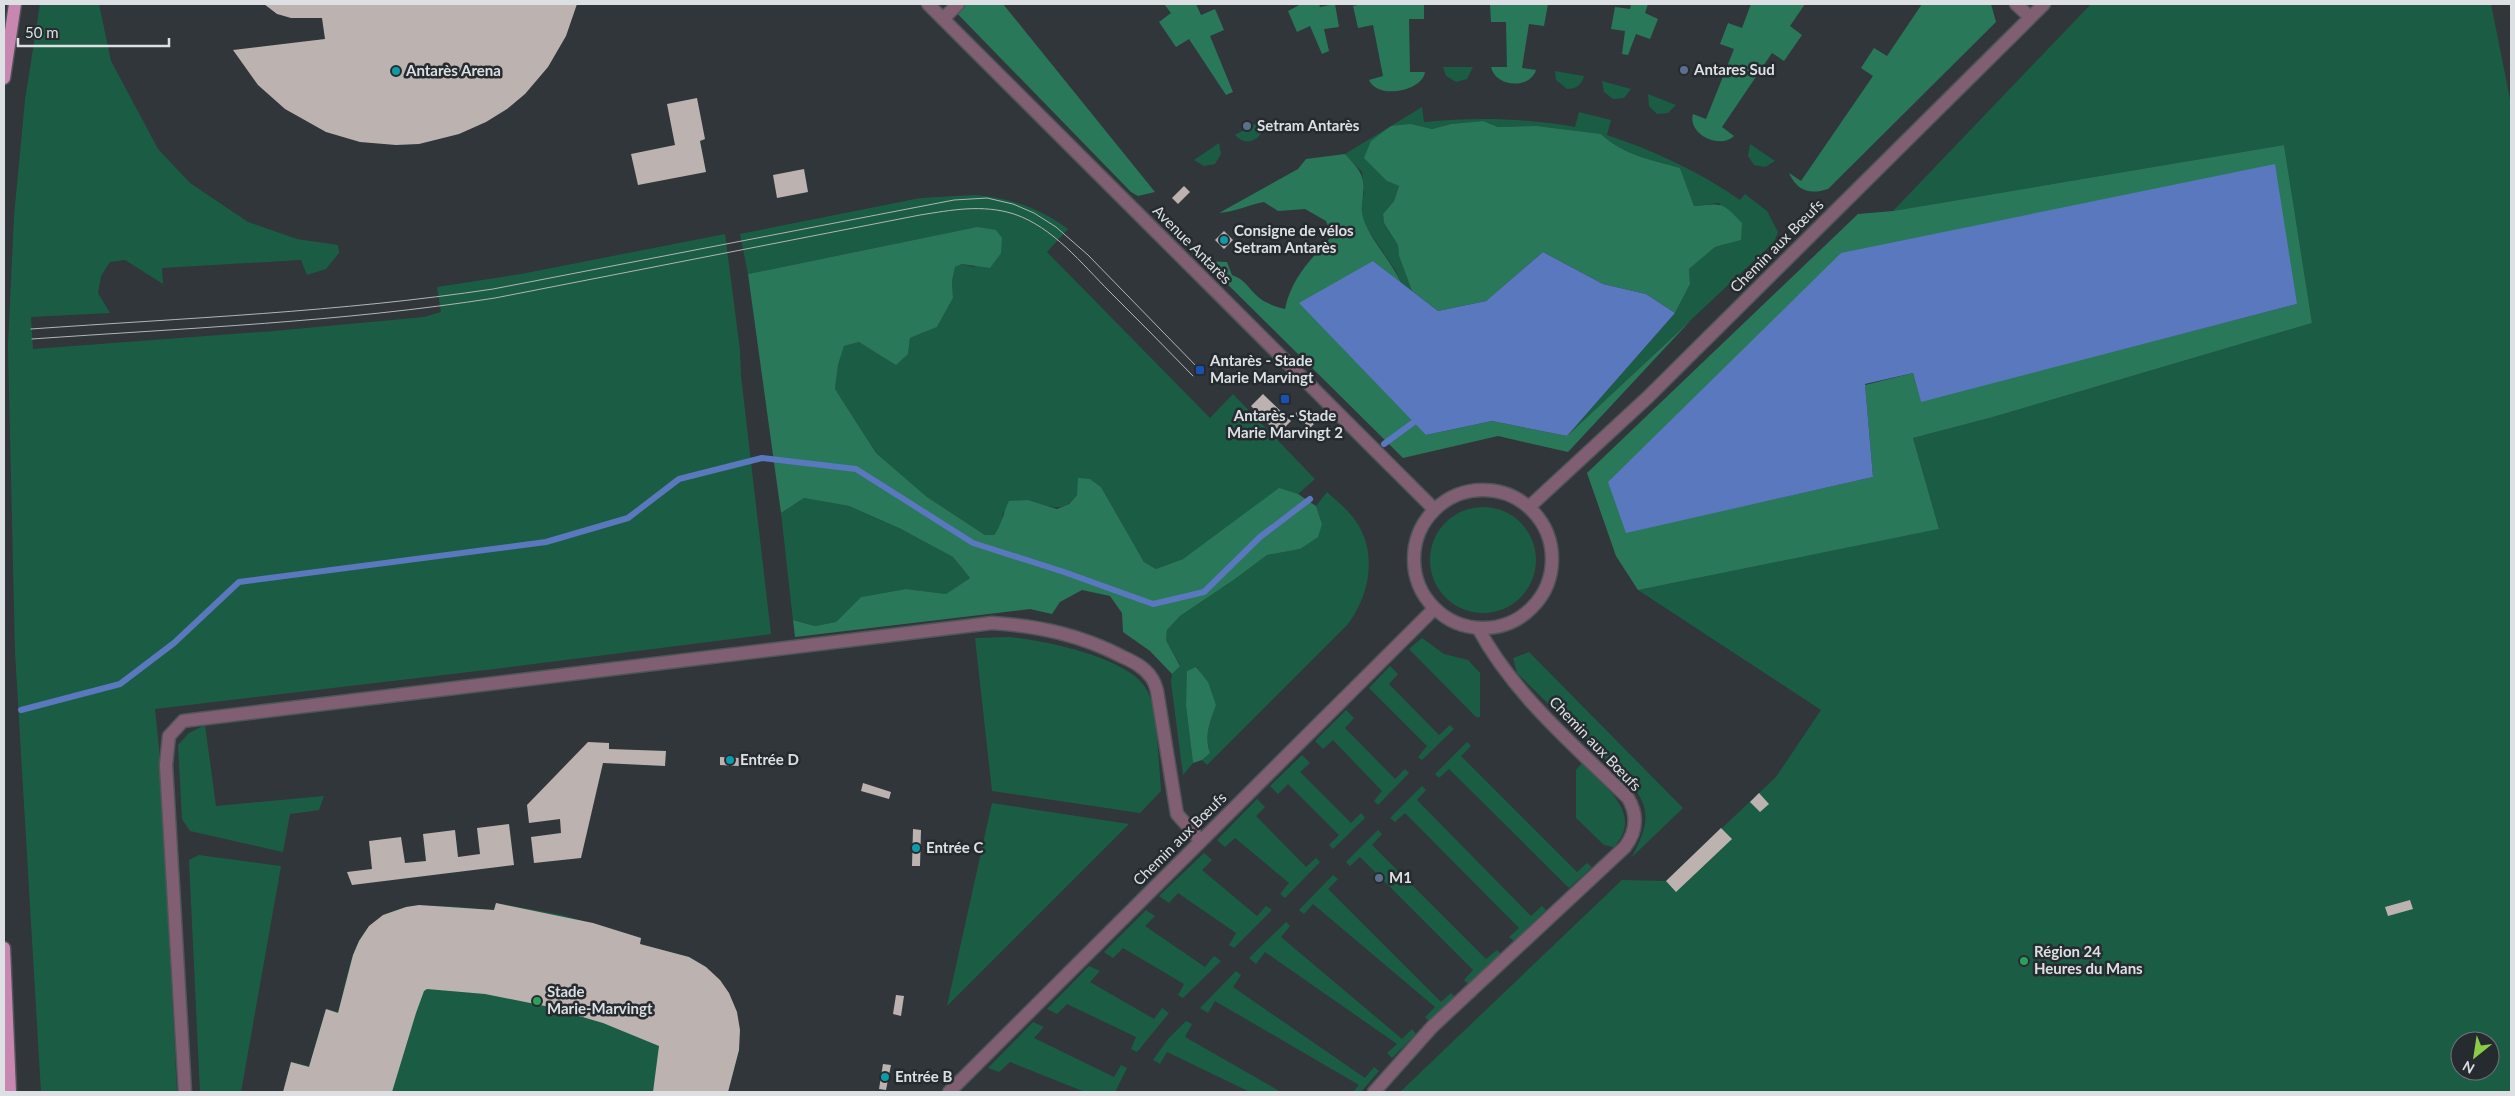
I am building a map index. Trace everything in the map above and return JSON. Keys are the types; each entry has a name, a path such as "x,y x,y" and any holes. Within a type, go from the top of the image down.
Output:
{"main road":[{"path":"4,78 15,4"},
{"path":"4,948 10,1092"}],"street":[{"name":"Avenue Antarès","path":"928,4 1434,509"},
{"path":"943,19 958,4"},
{"path":"2016,4 2030,17"},
{"name":"Chemin aux Bœufs","path":"1529,507 1648,397 2044,4"},
{"path":"1492,490 1512,496 1529,507 1543,524 1551,544 1552,565 1547,586 1536,604 1519,618 1499,627 1478,628 1462,625 1447,619 1434,609 1419,584 1414,570 1414,548 1421,527 1434,509 1458,495 1471,491 1492,490"},
{"name":"Chemin aux Bœufs","path":"949,1092 1434,609"},
{"path":"185,1092 166,765 169,736 183,721 992,623 1029,625 1064,632 1105,647 1142,667 1152,678 1157,692 1178,814 1200,842"},
{"name":"Chemin aux Bœufs","path":"1374,1092 1432,1027 1625,847 1634,830 1634,810 1628,798 1527,698 1492,655 1478,628"}],"green space":[{"path":"40,4 99,4 111,61 158,149 190,183 248,222 297,239 338,245 339,253 326,269 307,275 301,260 162,268 163,284 125,260 110,262 101,276 98,293 110,313 31,317 33,349 274,331 424,317 441,312 437,287 521,274 725,234 740,350 741,376 771,634 155,709 159,748 177,1092 41,1092 15,652 8,346 14,216 25,100"},
{"path":"948,4 1003,4 1155,192 1138,196 1131,192"},
{"path":"1164,4 1196,4 1201,15 1215,9 1224,30 1210,36 1233,92 1226,95 1189,39 1176,47 1159,22 1171,13"},
{"path":"1301,4 1319,4 1320,7 1335,4 1339,27 1324,29 1329,51 1322,54 1310,26 1297,32 1288,11"},
{"path":"1363,4 1424,4 1424,19 1409,19 1410,72 1425,72 1417,84 1399,91 1390,91 1381,90 1369,80 1383,76 1373,25 1358,28 1353,6"},
{"path":"1490,4 1548,4 1544,26 1529,24 1522,68 1536,70 1527,81 1513,84 1499,79 1494,74 1491,67 1507,67 1506,22 1491,22"},
{"path":"1631,4 1648,4 1645,13 1658,19 1650,39 1636,34 1628,55 1622,54 1625,31 1611,29 1615,7 1630,9"},
{"path":"1751,4 1805,4 1790,26 1802,35 1784,61 1772,53 1722,127 1734,136 1728,140 1721,141 1706,138 1695,128 1692,121 1693,114 1706,119 1734,49 1720,44 1728,23 1742,28"},
{"path":"1922,4 1991,4 1996,22 1828,189 1815,192 1800,188 1789,173 1801,181 1873,76 1861,68 1874,48 1887,56"},
{"path":"2091,4 2491,4 2511,104 2511,1092 1400,1092 1622,880 1666,881 1776,777 1821,710 1638,590 1939,529 1913,438 1993,417 2312,323 2284,145 1893,211"},
{"path":"1443,67 1473,67 1467,79 1456,82 1446,76"},
{"path":"1555,71 1584,76 1578,86 1567,89 1556,80"},
{"path":"1602,81 1631,89 1624,98 1613,99 1604,92"},
{"path":"1648,94 1676,105 1668,113 1657,114 1649,106"},
{"path":"1422,107 1424,122 1500,119 1575,127 1579,112 1611,120 1607,135 1676,163 1740,200 1745,194 1767,211 1778,232 1774,242 1567,436 1675,313 1690,284 1689,269 1715,247 1741,240 1719,203 1694,206 1680,168 1628,152 1601,134 1537,126 1498,127 1483,121 1451,124 1432,129 1411,124 1387,181 1399,186 1394,201 1383,214 1384,223 1398,245 1399,256 1412,291 1401,283 1396,271 1366,227 1361,211 1364,192 1362,172 1345,154"},
{"path":"1262,120 1262,132 1256,139 1246,141 1235,135"},
{"path":"1483,121 1498,127 1537,126 1601,134 1628,152 1680,168 1694,206 1711,204 1726,208 1742,223 1741,240 1715,247 1689,269 1690,284 1675,313 1646,294 1603,284 1543,252 1486,301 1438,311 1412,291 1399,256 1398,245 1384,223 1383,214 1394,201 1399,186 1387,181 1364,158 1371,141 1391,126 1411,124 1432,129 1451,124"},
{"path":"1219,143 1221,154 1215,164 1204,166 1194,160"},
{"path":"1750,144 1775,161 1765,167 1754,165 1748,156"},
{"path":"2284,145 2312,323 1993,417 1913,438 1939,529 1638,590 1616,556 1587,473 1858,214 1893,211","holes":["1841,253 2297,304 1921,401 1913,373 1865,385 1873,477 1626,532"]},
{"path":"1345,154 1357,167 1362,176 1364,187 1362,211 1364,222 1401,283 1373,261 1426,435 1492,421 1567,436 1691,320 1568,452 1498,436 1403,458 1204,261 1227,262 1232,275 1242,281 1259,298 1269,304 1285,309 1297,278 1332,236 1326,221 1305,209 1278,211 1264,202 1219,213 1298,169 1306,159"},
{"path":"988,196 1024,205 1046,215 1068,229 1047,252 1210,418 1233,394 1315,479 1298,494 1279,489 1183,559 1156,569 1144,562 1101,487 1090,479 1070,503 1064,506 1051,507 1028,500 1003,513 1001,527 994,535 985,535 927,497 876,453 835,389 838,365 844,346 859,342 876,352 908,354 910,338 937,327 953,298 952,281 955,267 962,264 975,267 977,227 748,274 740,234 920,198"},
{"path":"977,227 996,230 1002,238 1001,253 990,268 962,264 955,267 952,281 953,298 937,327 910,338 908,354 896,365 859,342 844,346 838,365 835,389 876,453 927,497 985,535 994,535 1009,501 1028,500 1057,509 1069,504 1077,495 1078,478 1090,479 1101,487 1144,562 1156,569 1183,559 1279,488 1298,494 1316,506 1322,524 1318,537 1300,549 1267,555 1180,616 1167,630 1166,640 1180,666 1172,674 1150,651 1123,632 1122,613 1110,596 1082,590 1060,602 1052,614 1030,609 795,637 793,620 815,626 836,622 861,597 906,589 946,594 970,578 953,557 899,528 849,506 804,498 781,513 748,274"},
{"path":"1327,492 1355,520 1367,546 1369,559 1366,586 1356,612 1348,624 1207,765 1202,760 1210,753 1208,734 1216,705 1197,667 1188,671 1186,706 1193,763 1183,775 1171,682 1172,674 1180,665 1166,640 1167,630 1180,616 1267,555 1300,549 1322,524 1316,506"},
{"path":"804,498 849,506 899,528 953,557 970,578 946,594 906,589 861,597 836,622 815,626 793,620 781,513"},
{"path":"1483,507 1503,511 1520,523 1532,540 1536,560 1532,580 1520,597 1503,609 1483,613 1463,609 1446,597 1434,580 1430,560 1434,540 1446,523 1463,511"},
{"path":"1010,637 1044,642 1107,660 1125,669 1139,680 1148,692 1154,713 1161,791 1140,813 992,791 975,638"},
{"path":"1422,638 1444,654 1468,660 1480,673 1480,717 1476,717 1409,649"},
{"path":"1529,652 1683,808 1632,857 1644,829 1645,812 1643,803 1631,785 1517,673 1513,658"},
{"path":"1390,666 1398,674 1389,684 1439,735 1450,725 1454,729 1422,760 1418,757 1427,746 1369,688"},
{"path":"1196,667 1208,682 1216,705 1208,734 1210,753 1202,760 1193,763 1186,706 1187,671"},
{"path":"1346,710 1354,718 1345,728 1395,779 1405,769 1409,773 1378,805 1374,801 1382,791 1333,740 1323,749 1315,741"},
{"path":"205,725 216,806 324,796 319,810 290,814 283,852 190,831 182,819 178,745 189,733"},
{"path":"1467,742 1471,746 1461,756 1577,872 1587,863 1592,867 1569,888 1449,769 1439,778 1435,774"},
{"path":"1302,755 1310,763 1300,772 1351,823 1361,813 1365,818 1333,849 1329,845 1339,835 1288,784 1278,794 1270,786"},
{"path":"1582,763 1610,791 1618,801 1623,812 1625,823 1622,835 1614,847 1604,845 1576,818 1576,770"},
{"path":"1422,786 1426,790 1417,800 1531,916 1542,906 1546,910 1514,941 1509,937 1519,928 1405,813 1395,822 1390,818"},
{"path":"1257,799 1265,807 1256,816 1306,867 1316,858 1320,862 1285,898 1280,894 1289,883 1235,838 1225,847 1217,840"},
{"path":"992,803 1129,824 947,1006"},
{"path":"1378,830 1382,834 1372,845 1486,959 1497,950 1501,954 1468,984 1464,980 1473,970 1360,857 1350,866 1346,862"},
{"path":"1204,853 1212,860 1202,870 1257,916 1266,906 1272,910 1234,948 1229,945 1236,933 1178,893 1169,903 1159,896"},
{"path":"199,855 281,866 241,1092 200,1092 189,860"},
{"path":"1333,875 1338,879 1328,889 1441,1002 1451,993 1455,997 1429,1021 1425,1017 1435,1007 1313,904 1304,914 1299,910"},
{"name":"Stade Marie-Marvingt","path":"496,903 562,915 641,938 640,944 689,957 706,967 739,1050 728,1092 283,1092 291,1062 309,1066 326,1009 338,1012 355,951 369,927 383,916 400,909 418,906 438,906 494,910"},
{"path":"1146,910 1155,916 1145,926 1205,967 1214,956 1221,961 1183,998 1178,995 1184,984 1123,948 1113,958 1104,952"},
{"path":"1286,922 1290,926 1281,937 1402,1039 1412,1029 1416,1034 1392,1058 1387,1053 1397,1044 1265,952 1256,964 1249,958"},
{"path":"1089,966 1100,971 1090,982 1154,1019 1162,1008 1169,1013 1137,1052 1131,1049 1136,1037 1067,1004 1057,1014 1047,1009"},
{"path":"1236,971 1241,975 1233,987 1365,1078 1374,1067 1379,1071 1361,1092 1353,1092 1359,1085 1215,1001 1208,1013 1200,1008"},
{"path":"1186,1021 1192,1024 1185,1037 1281,1092 1250,1092 1167,1052 1160,1064 1153,1060 1168,1039"},
{"path":"1033,1022 1044,1027 1034,1038 1114,1077 1121,1065 1127,1068 1115,1092 1085,1092 1010,1062 999,1072 988,1068"}],"water":[{"path":"2275,164 2297,304 1921,402 1913,373 1865,384 1873,477 1626,533 1608,482 1841,253"},
{"path":"1543,252 1603,284 1646,294 1675,313 1567,436 1492,421 1426,435 1299,303 1373,261 1438,311 1486,301"}],"building":[{"name":"Antarès Arena","path":"264,4 577,4 566,36 548,67 525,94 507,109 486,122 459,134 419,144 396,145 360,142 326,132 285,109 258,85 233,50 325,39 322,18 291,18 277,14"},
{"path":"697,98 705,139 700,141 706,172 638,185 631,154 675,145 667,104"},
{"path":"804,169 808,192 777,198 773,175"},
{"path":"1184,186 1190,192 1178,204 1172,198"},
{"name":"Consigne de vélos Setram Antarès","path":"1224,231 1233,240 1224,249 1215,240"},
{"path":"1263,394 1291,421 1278,434 1251,406"},
{"path":"1299,410 1314,424 1310,428 1295,414"},
{"path":"588,742 609,743 609,749 666,751 665,766 603,763 581,858 534,863 531,837 561,833 560,819 529,823 527,805"},
{"name":"Entrée D","path":"720,757 740,758 739,766 720,765"},
{"path":"863,783 891,792 889,799 861,791"},
{"path":"1759,793 1769,804 1760,812 1750,802"},
{"path":"509,824 514,865 352,885 347,872 372,869 369,841 401,837 405,863 426,861 423,834 455,830 458,857 480,854 477,828"},
{"path":"1721,828 1732,839 1676,892 1666,881"},
{"name":"Entrée C","path":"913,829 921,830 920,866 912,866"},
{"path":"2410,900 2413,909 2388,916 2385,907"},
{"name":"Stade Marie-Marvingt","path":"496,903 593,923 641,938 640,944 689,957 706,967 720,980 729,993 737,1012 740,1030 739,1050 728,1092 653,1092 659,1046 603,1023 545,1006 485,994 427,989 424,991 416,1013 392,1092 283,1092 291,1062 309,1067 326,1009 338,1013 353,955 359,941 369,926 383,915 406,907 419,905 494,910"},
{"path":"896,995 904,996 901,1016 893,1014"},
{"name":"Entrée B","path":"883,1064 891,1065 886,1090 879,1089"}],"waterway":[{"path":"1384,444 1414,422"},
{"path":"21,710 120,684 174,643 239,582 546,542 628,518 679,479 762,458 856,469 973,543 1064,572 1153,604 1204,592 1260,537 1310,499"}],"tram line":[{"path":"31,329 263,314 436,297 493,289 954,200 987,198 1013,204 1034,213 1056,227 1088,255 1200,370"},
{"path":"32,339 322,319 438,306 495,298 920,215 955,210 990,209 1014,214 1028,220 1054,237 1078,258 1193,376"}],"place":[{"name":"Antares Sud","path":"1684,70"},
{"name":"Antarès Arena","path":"396,71"},
{"name":"Setram Antarès","path":"1247,126"},
{"name":"Consigne de vélos Setram Antarès","path":"1224,240"},
{"name":"Antarès - Stade Marie Marvingt","path":"1200,370"},
{"name":"Antarès - Stade Marie Marvingt 2","path":"1285,399"},
{"name":"Entrée D","path":"730,760"},
{"name":"Entrée C","path":"916,848"},
{"name":"M1","path":"1379,878"},
{"name":"Région 24 Heures du Mans","path":"2024,961"},
{"name":"Stade Marie-Marvingt","path":"537,1001"},
{"name":"Entrée B","path":"885,1077"}]}
